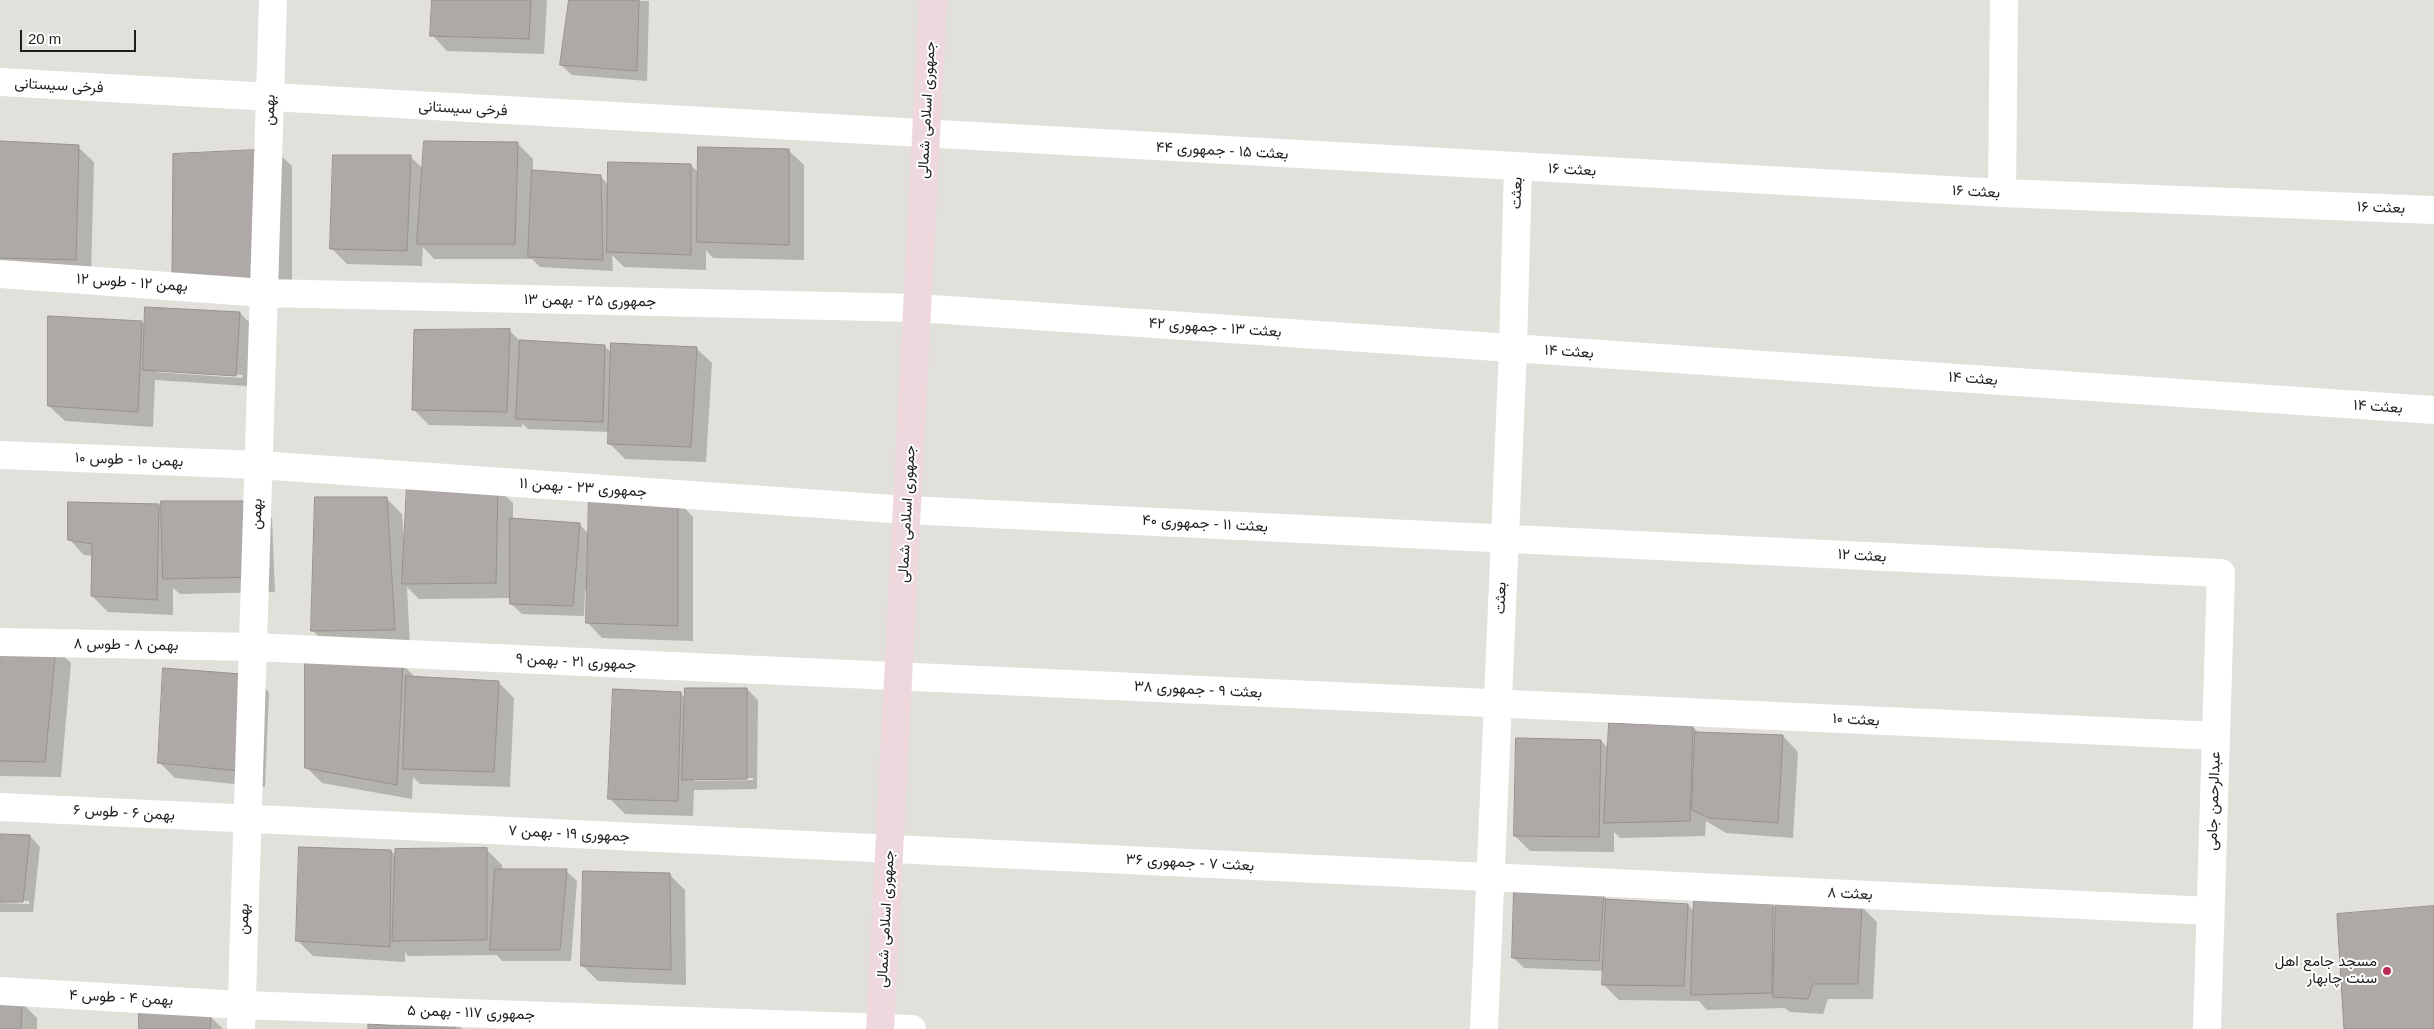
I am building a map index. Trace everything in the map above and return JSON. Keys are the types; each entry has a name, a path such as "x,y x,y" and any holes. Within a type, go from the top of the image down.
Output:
{"street":[{"name":"بهمن","path":"241,1017 273,0"},
{"name":"جمهوری اسلامی شمالی","path":"880,1028 933,0"},
{"path":"2002,193 2004,0"},
{"name":"فرخی سیستانی","path":"0,82 926,135"},
{"name":"بعثت ۱۵ - جمهوری ۴۴","path":"926,135 1518,167"},
{"name":"بعثت ۱۶","path":"1518,167 2002,193 2434,210"},
{"name":"بعثت","path":"1484,1029 1513,348 1518,167"},
{"name":"بهمن ۱۲ - طوس ۱۲","path":"0,274 264,293"},
{"name":"جمهوری ۲۵ - بهمن ۱۳","path":"264,293 917,308"},
{"name":"بعثت ۱۳ - جمهوری ۴۲","path":"917,308 1513,348"},
{"name":"بعثت ۱۴","path":"1513,348 2434,410"},
{"name":"بهمن ۱۰ - طوس ۱۰","path":"0,455 258,465"},
{"name":"جمهوری ۲۳ - بهمن ۱۱","path":"258,465 907,510"},
{"name":"بعثت ۱۱ - جمهوری ۴۰","path":"907,510 1504,539"},
{"name":"بعثت ۱۲","path":"1504,539 2221,573"},
{"name":"عبدالرحمن جامی","path":"2207,1029 2221,573"},
{"name":"بهمن ۸ - طوس ۸","path":"0,642 253,647"},
{"name":"جمهوری ۲۱ - بهمن ۹","path":"253,647 899,677"},
{"name":"بعثت ۹ - جمهوری ۳۸","path":"899,677 1497,704"},
{"name":"بعثت ۱۰","path":"1497,704 2216,736"},
{"name":"بهمن ۶ - طوس ۶","path":"0,807 247,819"},
{"name":"جمهوری ۱۹ - بهمن ۷","path":"247,819 890,849"},
{"name":"بعثت ۷ - جمهوری ۳۶","path":"890,849 1490,876"},
{"name":"بعثت ۸","path":"1490,876 2210,911"},
{"name":"بهمن ۴ - طوس ۴","path":"0,991 241,1017"},
{"name":"جمهوری ۱۱۷ - بهمن ۵","path":"241,1017 912,1029"}],"building":[{"path":"432,0 531,0 529,39 430,36"},
{"path":"569,0 639,0 637,71 560,65"},
{"path":"0,141 79,145 76,260 0,258"},
{"path":"424,141 518,142 515,244 417,244"},
{"path":"698,147 789,149 789,245 697,242"},
{"path":"277,149 277,278 172,278 173,154"},
{"path":"333,155 411,155 407,251 330,249"},
{"path":"608,162 691,164 691,255 607,252"},
{"path":"532,170 601,175 603,260 528,257"},
{"path":"145,307 240,312 236,376 143,370"},
{"path":"48,316 142,321 138,412 48,406"},
{"path":"510,329 507,412 412,410 414,330"},
{"path":"520,340 605,345 603,422 516,419"},
{"path":"611,343 697,347 691,447 608,444"},
{"path":"407,483 498,487 496,583 402,584"},
{"path":"589,494 678,500 678,626 586,623"},
{"path":"315,497 387,497 395,630 311,631"},
{"path":"161,501 257,501 260,577 163,579"},
{"path":"68,502 159,504 157,600 91,596 92,544 68,540"},
{"path":"510,518 580,523 573,606 510,604"},
{"path":"0,646 56,647 45,762 0,761"},
{"path":"305,661 403,663 397,785 305,768"},
{"path":"163,668 254,675 250,772 158,763"},
{"path":"406,676 499,681 494,772 403,769"},
{"path":"685,688 747,688 747,779 682,780"},
{"path":"613,689 681,692 678,801 608,799"},
{"path":"1609,723 1693,726 1690,821 1604,823"},
{"path":"1695,732 1783,735 1778,823 1709,818 1692,810"},
{"path":"1516,738 1601,740 1599,837 1514,836"},
{"path":"0,834 30,835 23,902 0,902"},
{"path":"299,847 391,850 390,947 296,941"},
{"path":"487,848 487,940 392,941 395,849"},
{"path":"495,869 567,869 560,950 490,950"},
{"path":"583,871 670,873 671,970 581,966"},
{"path":"1514,892 1604,894 1599,961 1512,958"},
{"path":"1606,899 1688,904 1684,986 1602,985"},
{"path":"1694,899 1773,903 1772,993 1691,995"},
{"path":"1776,900 1862,905 1858,984 1813,984 1808,999 1773,997"},
{"name":"مسجد جامع اهل سنت چابهار","path":"2434,906 2434,1029 2344,1029 2337,914"},
{"path":"0,1000 22,1001 21,1029 0,1029"},
{"path":"139,1012 211,1015 210,1029 139,1029"},
{"path":"401,1017 456,1021 455,1029 368,1029 368,1024 400,1026"}],"place":[{"name":"مسجد جامع اهل سنت چابهار","path":"2387,971"}]}
